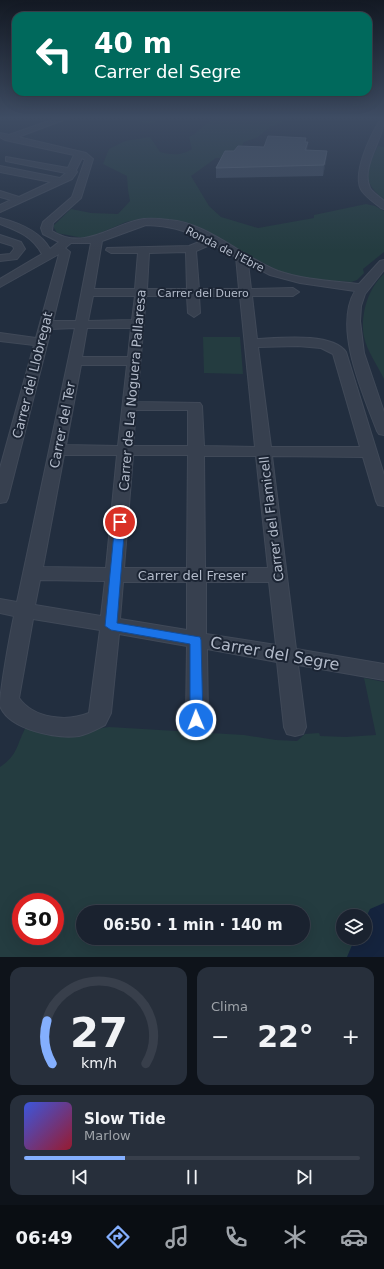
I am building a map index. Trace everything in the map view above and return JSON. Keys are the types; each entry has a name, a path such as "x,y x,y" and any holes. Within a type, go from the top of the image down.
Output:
{"street":[{"path":"14,162 73,172"},
{"path":"0,209 69,177 73,172 76,162"},
{"name":"Ronda de l'Ebre","path":"90,162 76,198 48,222 46,228 62,247 97,239 137,224 153,222 179,226 213,240 241,254 259,266 281,275 310,282 362,288"},
{"path":"367,162 363,178 366,190 384,206"},
{"path":"2,171 61,181"},
{"path":"2,171 51,185"},
{"path":"0,194 20,200"},
{"path":"0,221 28,232 42,244 62,247"},
{"path":"0,238 17,244 20,249 18,253 8,258 0,258"},
{"name":"Carrer del Ter","path":"26,611 82,325 97,239"},
{"path":"111,250 191,249 213,240"},
{"path":"0,284 62,247"},
{"name":"Carrer del Llobregat","path":"0,498 41,342 62,247"},
{"path":"191,249 194,313"},
{"name":"Carrer de La Noguera Pallaresa","path":"111,626 129,406 142,292 144,250"},
{"name":"Carrer del Flamicell","path":"241,254 295,727"},
{"path":"384,263 362,288 355,305 355,339 366,379 384,431"},
{"name":"Carrer del Duero","path":"88,293 293,292"},
{"path":"45,325 138,324"},
{"path":"0,337 41,342"},
{"path":"251,343 319,343 335,348 339,352 384,501"},
{"path":"75,361 134,362"},
{"path":"129,406 195,406 196,720"},
{"path":"57,450 263,450 369,452"},
{"name":"Carrer del Freser","path":"33,573 116,575 278,575"},
{"name":"Carrer del Segre","path":"0,606 384,672"},
{"path":"26,611 8,687 8,700 16,711 27,718 44,725 72,727 90,724 97,719 100,713 111,626"}],"green space":[{"path":"104,162 211,162 191,176 209,206 221,217 258,228 314,218 314,215 366,204 375,206 384,211 384,252 363,269 364,273 357,280 351,282 317,280 279,271 199,230 168,219 140,219 126,222 93,236 83,238 57,233 53,226 71,209 91,213 118,214 130,201 127,176 103,164"},
{"path":"371,162 384,162 384,200 372,187 369,181 368,175"},
{"path":"384,274 384,379 364,337 363,320 366,302 378,280"},
{"path":"203,337 240,337 243,374 204,373"},
{"path":"364,678 384,682 384,957 0,957 0,767 11,758 26,727 89,730 109,727 244,735 276,740 297,741 305,734 319,733 320,736 346,737 376,735"}],"building":[{"path":"219,162 325,162 324,165 216,168"}],"waterway":[{"path":"367,957 384,923"}],"route":[{"path":"120,522 111,626 196,640 196,720"}]}
